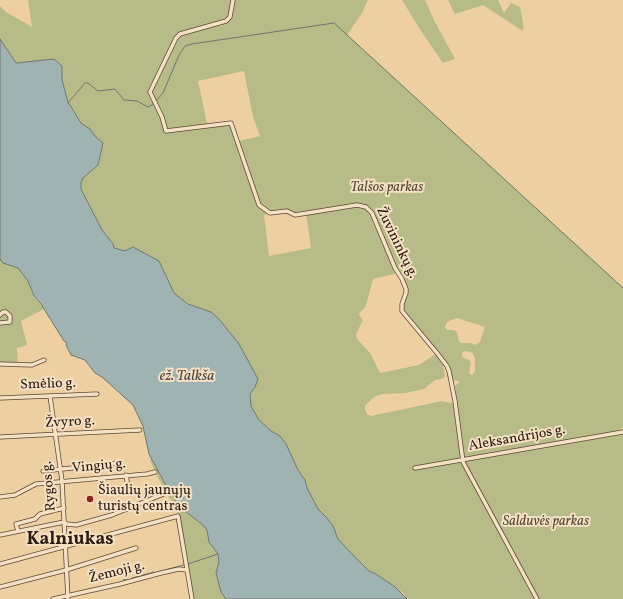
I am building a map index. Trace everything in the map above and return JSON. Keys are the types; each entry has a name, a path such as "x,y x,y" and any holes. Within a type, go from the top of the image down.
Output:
{"street":[{"name":"Žuvininkų g.","path":"233,0 230,17 226,21 180,34 176,38 150,92 162,117 166,131 231,123 259,205 270,213 287,211 295,214 357,205 366,207 372,213 395,268 406,289 402,304 402,312 440,357 449,371 456,406 462,460 537,599"},
{"path":"0,315 3,312 6,312 10,316 10,322 0,323"},
{"path":"0,364 32,365 44,360"},
{"name":"Smėlio g.","path":"0,398 97,394"},
{"name":"Rygos g.","path":"50,396 62,481 68,597"},
{"name":"Žvyro g.","path":"0,437 140,430"},
{"name":"Aleksandrijos g.","path":"415,468 623,432"},
{"path":"43,470 120,463"},
{"name":"Vingių g.","path":"0,497 15,495 36,484 154,472"},
{"path":"102,478 103,488 106,491 128,487 126,475"},
{"path":"0,535 64,522 67,524 76,525 112,515 166,493"},
{"path":"18,531 16,524 35,519 40,514 64,508"},
{"path":"0,564 178,516 192,599"},
{"path":"0,587 66,570 136,548"},
{"name":"Žemoji g.","path":"53,599 68,597 160,573 179,569 187,570"}],"green space":[{"name":"Talšos parkas","path":"28,0 368,0 362,13 347,35 623,288 623,427 618,432 623,432 623,599 407,599 403,593 376,574 369,572 338,539 333,526 318,510 307,488 305,480 298,470 286,444 280,436 271,431 259,420 251,406 250,394 255,387 243,351 211,312 189,304 174,293 162,267 125,251 114,248 113,244 102,230 81,189 81,183 83,178 98,165 103,143 81,123 68,102 62,80 62,66 53,59 16,63 0,39 0,6 6,12 32,27","holes":["244,71 253,117 260,136 239,141 232,121 207,124 198,81","287,211 295,215 306,213 311,248 269,256 264,215","398,273 406,293 402,311 437,353 419,365 380,373 370,353 357,339 356,334 363,320 359,315 365,308 373,279","457,318 485,327 480,342 475,345 471,343 461,343 457,332 454,330 447,330 445,327 449,321","464,351 471,352 473,354 475,358 475,371 472,375 469,373 471,363 469,360 462,357 462,353","448,365 453,380 459,381 459,383 455,386 457,402 451,403 442,401 371,416 367,414 365,410 365,406 374,397 382,394 405,393 424,389 435,380 442,379 445,376 443,366"]},
{"path":"402,0 425,0 455,59 443,63"},
{"path":"448,0 498,0 504,13 511,3 520,7 524,29 521,30 483,5 455,14"},
{"path":"0,259 4,263 18,268 28,281 34,297 44,309 21,321 27,345 17,348 18,365 0,364"},
{"path":"151,458 168,489 177,499 175,501 180,507 204,525 207,530 208,540 218,554 219,562 216,574 221,592 226,599 192,599 176,507 166,493 155,472 150,460"}],"water":[{"name":"ež. Talkša","path":"0,39 16,63 54,59 62,66 62,80 68,102 81,123 90,129 103,143 98,165 83,178 81,183 81,189 102,230 113,244 114,248 125,251 133,247 159,261 174,293 188,304 211,312 219,319 239,344 258,379 250,394 251,406 259,420 271,431 280,436 286,444 318,509 333,526 338,539 369,571 395,587 407,599 226,599 221,592 216,573 219,562 218,554 209,542 207,530 175,501 176,499 168,489 149,454 143,426 133,405 102,377 95,373 85,360 71,355 66,345 67,343 64,341 41,304 34,296 28,281 18,268 3,263 0,259"}],"waterway":[{"path":"156,101 163,93 179,55 185,46 334,23 623,288"},
{"path":"68,103 85,83 88,83 98,91 115,89 124,100 137,101 148,107 153,104"},
{"path":"188,564 218,554"},
{"path":"157,572 184,565"},
{"path":"132,578 154,572"},
{"path":"123,580 127,579"}],"place":[{"name":"Šiaulių jaunųjų turistų centras","path":"90,499"}],"district":[{"name":"Kalniukas","path":"70,541"}],"park label":[{"name":"Salduvės parkas","path":"546,522"}]}
